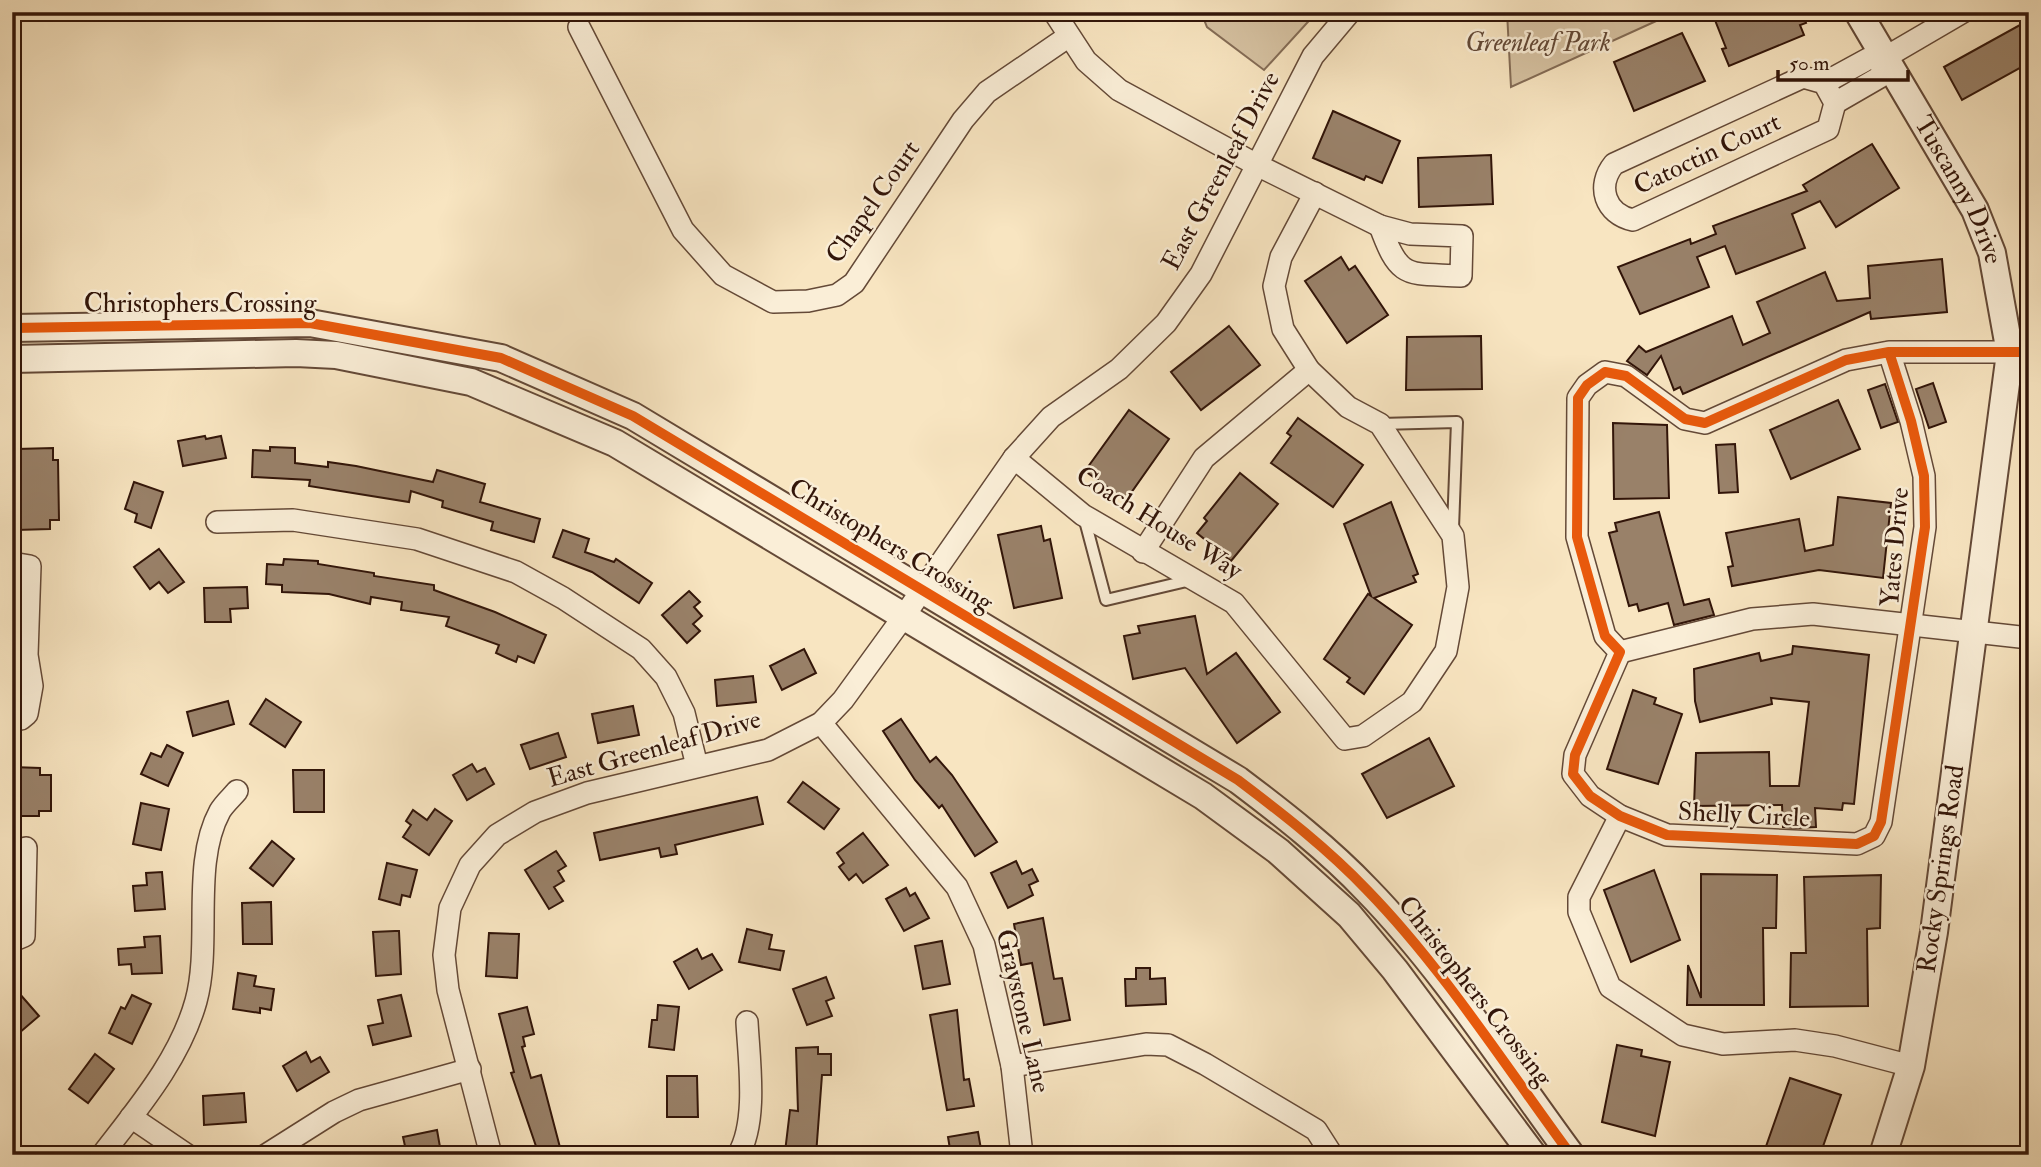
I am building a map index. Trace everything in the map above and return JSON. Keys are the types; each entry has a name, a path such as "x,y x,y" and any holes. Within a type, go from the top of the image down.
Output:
{"street":[{"path":"1054,12 1086,61 1119,90 1257,165 1380,226"},
{"name":"East Greenleaf Drive","path":"491,1155 448,989 444,955 450,908 470,865 497,835 535,812 587,793 768,750 821,723 843,700 1014,458 1051,417 1119,369 1166,323 1201,274 1313,56 1350,12"},
{"name":"Tuscanny Drive","path":"1858,12 1975,210 1992,253 2019,352 1974,633"},
{"path":"1824,83 1835,103 1880,77 1886,57 1963,12"},
{"name":"Chapel Court","path":"579,27 683,230 723,275 773,302 837,295 855,283 963,120 979,101 987,92 1069,36"},
{"name":"Catoctin Court","path":"1835,103 1828,129 1633,220 1618,216 1606,201 1604,185 1607,172 1614,163 1803,77 1824,83 1868,59 1886,57"},
{"name":"Coach House Way","path":"1014,458 1083,515 1234,603 1345,739 1363,736 1412,702 1446,651 1458,587 1452,536 1380,424 1348,407 1309,370 1283,329 1274,286 1281,257 1315,193"},
{"name":"Christophers Crossing","path":"12,328 310,323 501,358 633,416 1238,780 1295,822 1368,890 1423,955 1571,1155"},
{"path":"2019,352 1889,352 1846,360 1704,424 1685,419 1626,376 1605,372 1587,385 1578,398 1577,537 1605,636 1620,652 1779,614 1813,614 2029,638"},
{"name":"Yates Drive","path":"1889,352 1912,421 1924,476 1925,527 1912,626"},
{"name":"Christophers Crossing","path":"12,359 296,353 336,355 471,382 615,443 1203,796 1279,851 1349,915 1395,970 1533,1155"},
{"path":"1143,552 1204,458 1309,370"},
{"path":"217,522 293,520 417,539 516,572 563,598 641,649 666,677 684,713 697,766"},
{"path":"12,563 30,566 20,660 32,686 27,714 21,719 12,716"},
{"name":"Shelly Circle","path":"1620,652 1575,755 1573,774 1590,796 1620,816 1667,835 1857,844 1874,836 1881,822 1912,626"},
{"name":"Rocky Springs Road","path":"1883,1155 1911,1066 1934,932 1974,633"},
{"name":"Graystone Lane","path":"821,723 957,887 984,945 1012,1066 1022,1155"},
{"path":"102,1155 176,1052 197,999 211,836 220,810 237,791"},
{"path":"1620,816 1579,897 1579,912 1610,987 1683,1035 1723,1044 1795,1040 1835,1046 1911,1066"},
{"path":"12,941 24,936 26,848"},
{"path":"738,1155 744,1145 751,1087 747,1023"},
{"path":"1012,1066 1146,1044 1168,1045 1316,1130 1332,1155"},
{"path":"266,1155 334,1112 359,1100 470,1069"},
{"path":"131,1117 187,1155"}],"lane":[{"path":"1380,424 1457,422 1452,536"},
{"path":"1083,515 1105,600 1191,580"}],"green space":[{"path":"1201,12 1317,12 1264,70 1207,27"},
{"name":"Greenleaf Park","path":"1507,12 1676,12 1511,87"}],"building":[{"path":"1721,12 1802,12 1806,23 1800,25 1804,35 1729,66 1722,49 1726,48 1713,15"},
{"path":"2029,20 2029,63 1962,100 1944,67"},
{"path":"1682,33 1705,81 1634,111 1614,62"},
{"path":"1333,111 1400,141 1382,183 1366,176 1364,180 1313,158"},
{"path":"1872,144 1899,188 1836,227 1820,201 1792,214 1805,248 1736,274 1725,246 1697,257 1709,287 1640,314 1618,267 1690,239 1691,244 1716,234 1713,226 1807,191 1803,185"},
{"path":"1491,155 1493,204 1419,207 1418,158"},
{"path":"1341,257 1349,270 1355,266 1388,315 1347,343 1305,281"},
{"path":"1942,259 1947,312 1871,319 1870,312 1683,394 1680,387 1674,390 1661,356 1647,375 1627,361 1639,346 1646,352 1732,316 1743,345 1770,333 1757,302 1825,272 1837,301 1870,298 1868,266"},
{"path":"1229,326 1260,365 1201,410 1171,372"},
{"path":"1481,336 1482,389 1406,390 1407,337"},
{"path":"1933,383 1946,422 1929,428 1916,389"},
{"path":"1885,384 1898,422 1881,428 1868,390"},
{"path":"1838,400 1860,449 1791,479 1770,430"},
{"path":"1129,410 1169,439 1126,500 1085,471"},
{"path":"1298,418 1363,465 1333,507 1271,463 1291,436 1287,433"},
{"path":"1613,423 1667,425 1669,498 1614,499"},
{"path":"205,436 206,439 221,436 226,458 183,466 178,441"},
{"path":"1735,444 1738,492 1719,493 1716,445"},
{"path":"270,447 295,448 295,463 328,467 328,462 433,482 437,470 485,484 480,502 540,519 534,542 491,530 493,522 442,507 443,501 411,491 409,502 309,486 310,480 252,477 253,450 270,451"},
{"path":"53,448 53,460 58,460 59,520 50,520 50,529 16,530 15,518 12,518 12,459 18,459 17,449"},
{"path":"1240,473 1278,504 1231,561 1197,533 1207,521 1204,518"},
{"path":"134,482 163,492 151,528 135,522 137,514 125,509"},
{"path":"1838,497 1891,503 1883,578 1819,570 1732,586 1728,567 1733,566 1726,533 1799,519 1805,551 1833,545"},
{"path":"1391,502 1418,574 1413,576 1416,582 1374,598 1412,625 1364,694 1347,682 1350,678 1324,659 1368,594 1371,596 1344,524"},
{"path":"1659,512 1684,605 1709,599 1714,615 1674,625 1668,603 1639,611 1637,604 1629,606 1609,533 1617,531 1615,523"},
{"path":"1041,526 1044,541 1050,539 1062,598 1014,608 998,535"},
{"path":"563,530 589,539 585,552 614,562 616,559 652,583 639,603 592,572 553,557"},
{"path":"159,549 184,582 168,593 159,582 150,589 134,567"},
{"path":"284,559 318,561 318,564 374,573 374,576 434,585 434,590 495,612 546,635 534,663 518,656 516,662 496,653 499,645 446,626 449,617 401,610 402,602 371,597 370,604 329,594 282,592 282,585 266,584 267,564 283,565"},
{"path":"247,587 248,608 230,609 231,622 205,622 204,588"},
{"path":"689,591 700,602 694,607 702,616 693,624 700,631 687,643 662,615"},
{"path":"1195,616 1207,674 1236,653 1280,712 1237,743 1185,668 1133,679 1124,636 1140,633 1138,626"},
{"path":"1793,646 1869,655 1854,804 1843,803 1842,810 1815,808 1816,827 1796,828 1783,827 1782,805 1694,806 1696,753 1769,752 1770,786 1799,786 1809,702 1771,698 1772,704 1700,722 1695,701 1694,669 1759,653 1761,661 1792,654"},
{"path":"804,649 816,673 782,690 770,666"},
{"path":"753,676 756,702 717,706 715,680"},
{"path":"1633,690 1656,698 1654,704 1682,714 1658,784 1607,769"},
{"path":"266,699 301,722 285,747 250,724"},
{"path":"228,701 234,724 193,736 187,712"},
{"path":"633,706 639,735 598,743 592,714"},
{"path":"901,719 930,762 936,757 952,775 997,842 975,856 942,805 939,808 915,780 883,731"},
{"path":"558,733 566,757 530,769 521,745"},
{"path":"1429,738 1454,786 1387,818 1362,774"},
{"path":"167,745 183,753 168,786 141,774 151,753 161,757"},
{"path":"472,764 477,772 485,768 494,784 467,800 453,775"},
{"path":"12,767 40,768 40,775 51,775 51,811 39,811 39,816 12,816"},
{"path":"293,770 324,770 324,812 294,812"},
{"path":"803,782 839,809 824,829 788,802"},
{"path":"757,797 763,824 675,845 677,854 661,857 659,848 600,860 594,833"},
{"path":"141,803 169,809 161,850 133,844"},
{"path":"435,809 452,821 429,855 403,837 411,825 406,821 413,810 427,820"},
{"path":"863,833 888,865 863,883 856,874 849,880 839,867 844,863 837,853"},
{"path":"272,841 294,859 273,886 250,868"},
{"path":"556,851 566,866 558,871 564,881 554,887 563,901 549,909 525,870"},
{"path":"1016,861 1022,874 1032,869 1038,881 1029,885 1033,895 1008,908 991,873"},
{"path":"387,863 417,870 410,897 402,895 400,905 379,899"},
{"path":"1654,870 1680,940 1631,962 1604,890"},
{"path":"162,872 165,909 135,911 133,886 147,885 146,873"},
{"path":"1701,874 1777,875 1776,928 1763,928 1764,1005 1687,1005 1688,965 1701,998"},
{"path":"1881,875 1880,928 1867,929 1868,1006 1790,1007 1791,953 1806,953 1804,877"},
{"path":"906,888 910,896 915,893 929,918 904,931 886,899"},
{"path":"271,902 272,944 243,944 242,903"},
{"path":"1043,918 1054,979 1062,978 1070,1020 1044,1025 1032,963 1021,965 1014,924"},
{"path":"747,929 772,935 769,949 784,951 780,970 739,962"},
{"path":"399,931 401,974 376,976 373,932"},
{"path":"489,933 519,934 517,978 486,976"},
{"path":"160,936 162,973 132,974 131,964 119,965 118,949 145,947 144,937"},
{"path":"942,941 950,984 923,989 915,946"},
{"path":"697,949 702,959 712,954 722,970 689,989 674,962"},
{"path":"1136,968 1150,968 1150,979 1165,978 1166,1004 1126,1006 1125,979 1136,979"},
{"path":"238,973 256,976 254,986 274,989 271,1010 260,1008 260,1013 233,1009"},
{"path":"826,977 834,998 826,1001 832,1016 807,1025 793,989"},
{"path":"12,985 39,1016 12,1039"},
{"path":"132,995 151,1004 132,1044 109,1033 121,1007 125,1009"},
{"path":"401,995 411,1036 373,1045 368,1026 383,1023 378,1000"},
{"path":"658,1005 679,1007 674,1050 649,1047 652,1020 657,1020"},
{"path":"527,1007 534,1034 523,1037 525,1046 522,1047 531,1078 541,1075 562,1155 539,1155 511,1073 514,1072 499,1014"},
{"path":"957,1010 964,1080 969,1079 974,1106 947,1110 930,1015"},
{"path":"1617,1045 1642,1050 1641,1056 1670,1062 1655,1136 1602,1122"},
{"path":"818,1047 818,1054 831,1054 831,1075 822,1075 816,1155 785,1152 790,1110 798,1111 796,1048"},
{"path":"306,1052 311,1062 320,1057 329,1072 297,1091 283,1066"},
{"path":"95,1054 114,1069 88,1103 69,1089"},
{"path":"667,1076 697,1076 698,1117 667,1117"},
{"path":"1790,1078 1841,1095 1820,1155 1763,1155"},
{"path":"244,1093 246,1122 204,1125 203,1096"},
{"path":"437,1130 440,1147 436,1148 437,1155 407,1155 403,1137"},
{"path":"978,1132 982,1155 951,1155 948,1137"}],"cycle path":[{"path":"12,328 310,323 501,358 633,416 1238,780 1272,806 1337,860 1395,920 1448,985 1571,1155"},
{"path":"1889,352 1911,421 1924,476 1925,527 1881,822 1874,836 1857,844 1667,835 1620,816 1590,796 1573,774 1575,755 1620,652 1605,636 1577,537 1578,398 1587,385 1605,372 1626,376 1685,419 1705,423 1846,360 1889,352 2029,352"}]}
